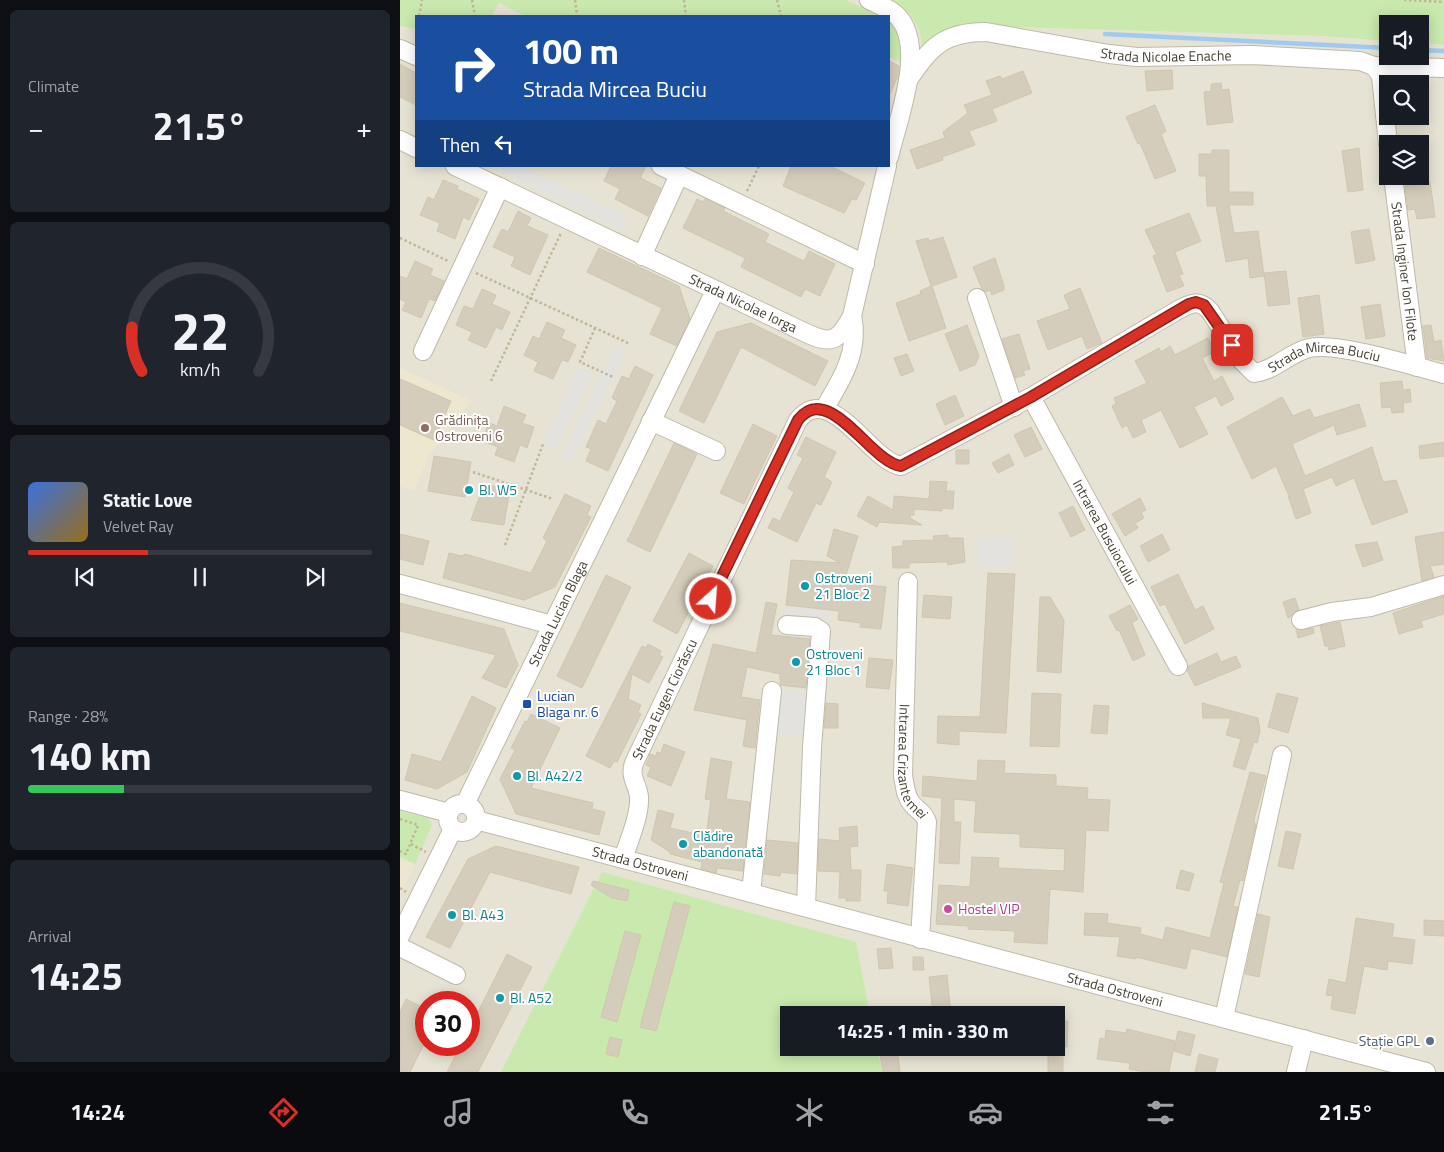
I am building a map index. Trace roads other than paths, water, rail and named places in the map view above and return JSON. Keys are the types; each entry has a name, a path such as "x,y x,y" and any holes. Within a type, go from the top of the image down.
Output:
{"street":[{"path":"869,0 899,18 907,32 911,51 908,80 890,153"},
{"name":"Strada Nicolae Enache","path":"908,80 931,50 946,38 967,32 995,34 1109,54 1137,57 1252,56 1360,61 1374,66 1444,68"},
{"path":"400,48 415,56"},
{"path":"1374,66 1381,76 1387,135"},
{"path":"400,140 415,148"},
{"name":"Strada Nicolae Iorga","path":"457,167 817,338 834,339 843,333 852,316"},
{"path":"663,167 865,264"},
{"path":"824,409 844,375 850,360 855,328 852,316 887,167"},
{"path":"642,256 680,175"},
{"name":"Strada Inginer Ion Filote","path":"1394,185 1417,367"},
{"path":"423,351 500,187"},
{"name":"Strada Lucian Blaga","path":"465,804 715,291"},
{"path":"977,298 1014,407"},
{"name":"Strada Mircea Buciu","path":"824,409 840,418 895,466 908,464 1014,407 1178,310 1196,302 1204,305 1210,311 1242,361 1254,373 1269,368 1302,350 1325,347 1444,374"},
{"name":"Intrarea Busuiocului","path":"1031,397 1178,666"},
{"name":"Strada Eugen Ciorăscu","path":"623,859 638,807 639,795 631,776 634,763 798,420 807,411 816,408 824,409"},
{"path":"651,421 716,451"},
{"name":"Intrarea Crizantemei","path":"908,582 903,776 907,797 924,813 927,822 920,939"},
{"path":"400,584 552,625"},
{"path":"1301,620 1332,612 1371,608 1444,585"},
{"path":"787,625 815,627 822,631 812,747 806,908"},
{"path":"751,893 772,691"},
{"path":"1224,1018 1282,755"},
{"path":"400,800 451,821 465,832 472,828 476,820 475,812 465,804 456,806 451,821 400,936"},
{"name":"Strada Ostroveni","path":"476,820 920,939 1304,1039 1388,1067 1426,1072"},
{"path":"400,947 456,975"},
{"path":"1296,1072 1304,1039"}],"waterway":[{"path":"1105,34 1379,48"},
{"path":"1429,50 1444,51"}],"place":[{"name":"Grădinița Ostroveni 6","path":"425,428"},
{"name":"Bl. W5","path":"469,490"},
{"name":"Ostroveni 21 Bloc 2","path":"805,586"},
{"name":"Ostroveni 21 Bloc 1","path":"796,662"},
{"name":"Lucian Blaga nr. 6","path":"527,704"},
{"name":"Bl. A42/2","path":"517,776"},
{"name":"Clădire abandonată","path":"683,844"},
{"name":"Hostel VIP","path":"948,909"},
{"name":"Bl. A43","path":"452,915"},
{"name":"Bl. A52","path":"500,998"},
{"name":"Stație GPL","path":"1430,1041"}]}
